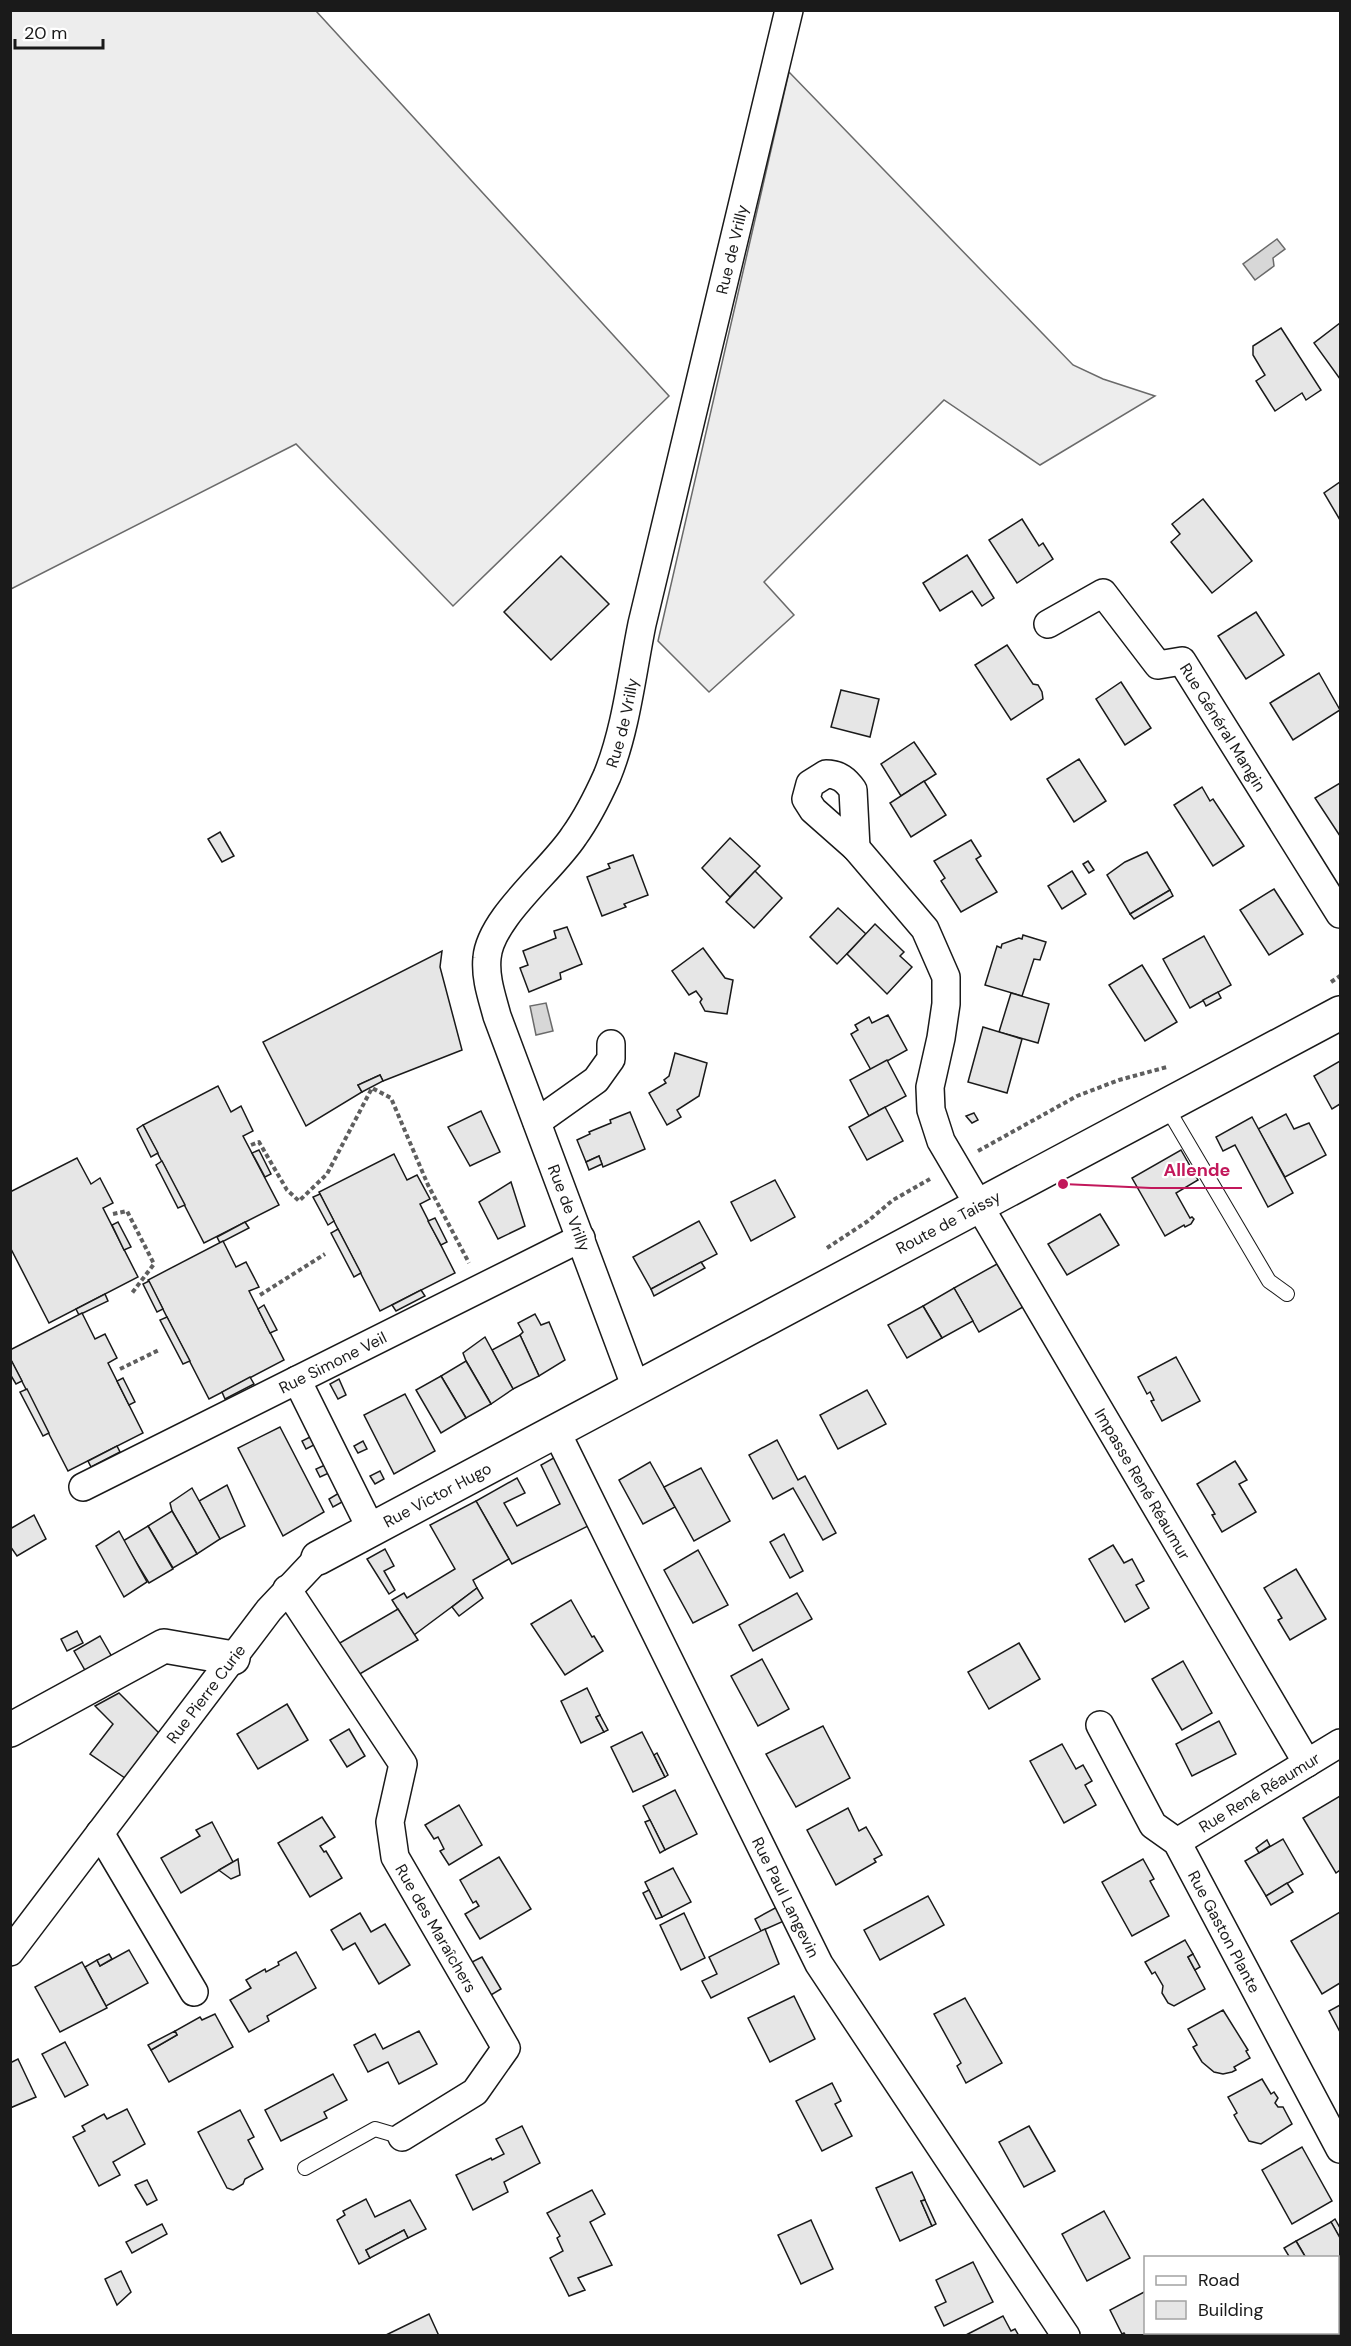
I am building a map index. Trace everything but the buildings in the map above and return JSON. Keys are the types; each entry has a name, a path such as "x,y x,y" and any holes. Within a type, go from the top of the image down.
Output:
{"street":[{"name":"Rue de Vrilly","path":"636,1388 497,1016 487,976 487,956 492,938 506,916 574,837 607,775 621,725 642,624 789,10"},
{"name":"Rue Général Mangin","path":"1048,624 1103,593 1158,665 1182,661 1341,914"},
{"name":"Impasse René Réaumur","path":"856,848 925,929 946,977 943,1027 930,1087 931,1110 941,1140 1307,1763"},
{"name":"Route de Taissy","path":"556,1431 1341,1013"},
{"path":"537,1122 596,1080 611,1059 611,1044"},
{"name":"Rue Simone Veil","path":"83,1487 581,1238"},
{"path":"297,1380 372,1530"},
{"name":"Rue Victor Hugo","path":"318,1558 556,1431"},
{"name":"Rue Paul Langevin","path":"556,1431 819,1964 1066,2336"},
{"name":"Rue Pierre Curie","path":"10,1952 286,1589 318,1558"},
{"name":"Rue des Maraîchers","path":"286,1589 403,1764 390,1822 395,1857 506,2048 475,2092 402,2137"},
{"path":"10,1730 164,1646 233,1658"},
{"name":"Rue Gaston Plante","path":"1100,1725 1153,1825 1177,1842 1341,2149"},
{"name":"Rue René Réaumur","path":"1177,1842 1341,1743"},
{"path":"100,1833 194,1992"}],"lane":[{"path":"1166,1106 1269,1281 1287,1294"},
{"name":"Rue des Maraîchers","path":"305,2168 375,2130 402,2137"}],"path":[{"path":"1330,982 1341,976"},
{"path":"824,1250 868,1221 893,1200 1077,1096 1119,1080 1170,1066"},
{"path":"251,1145 259,1142 287,1190 299,1201 327,1174 372,1088 391,1098 428,1185 482,1288"},
{"path":"422,1189 428,1185"},
{"path":"113,1214 128,1211 154,1264 132,1293"},
{"path":"260,1295 325,1254"},
{"path":"120,1369 159,1350"}],"shaded area":[{"path":"11,10 316,11 669,396 453,606 296,444 11,589"},
{"path":"789,72 1073,365 1103,379 1155,396 1040,465 944,400 764,582 794,615 709,692 658,641"},
{"path":"1277,239 1285,249 1273,258 1274,266 1255,280 1243,264"},
{"path":"546,1003 553,1031 536,1035 530,1006"}],"place":[{"name":"Allende","path":"1063,1184"}]}
